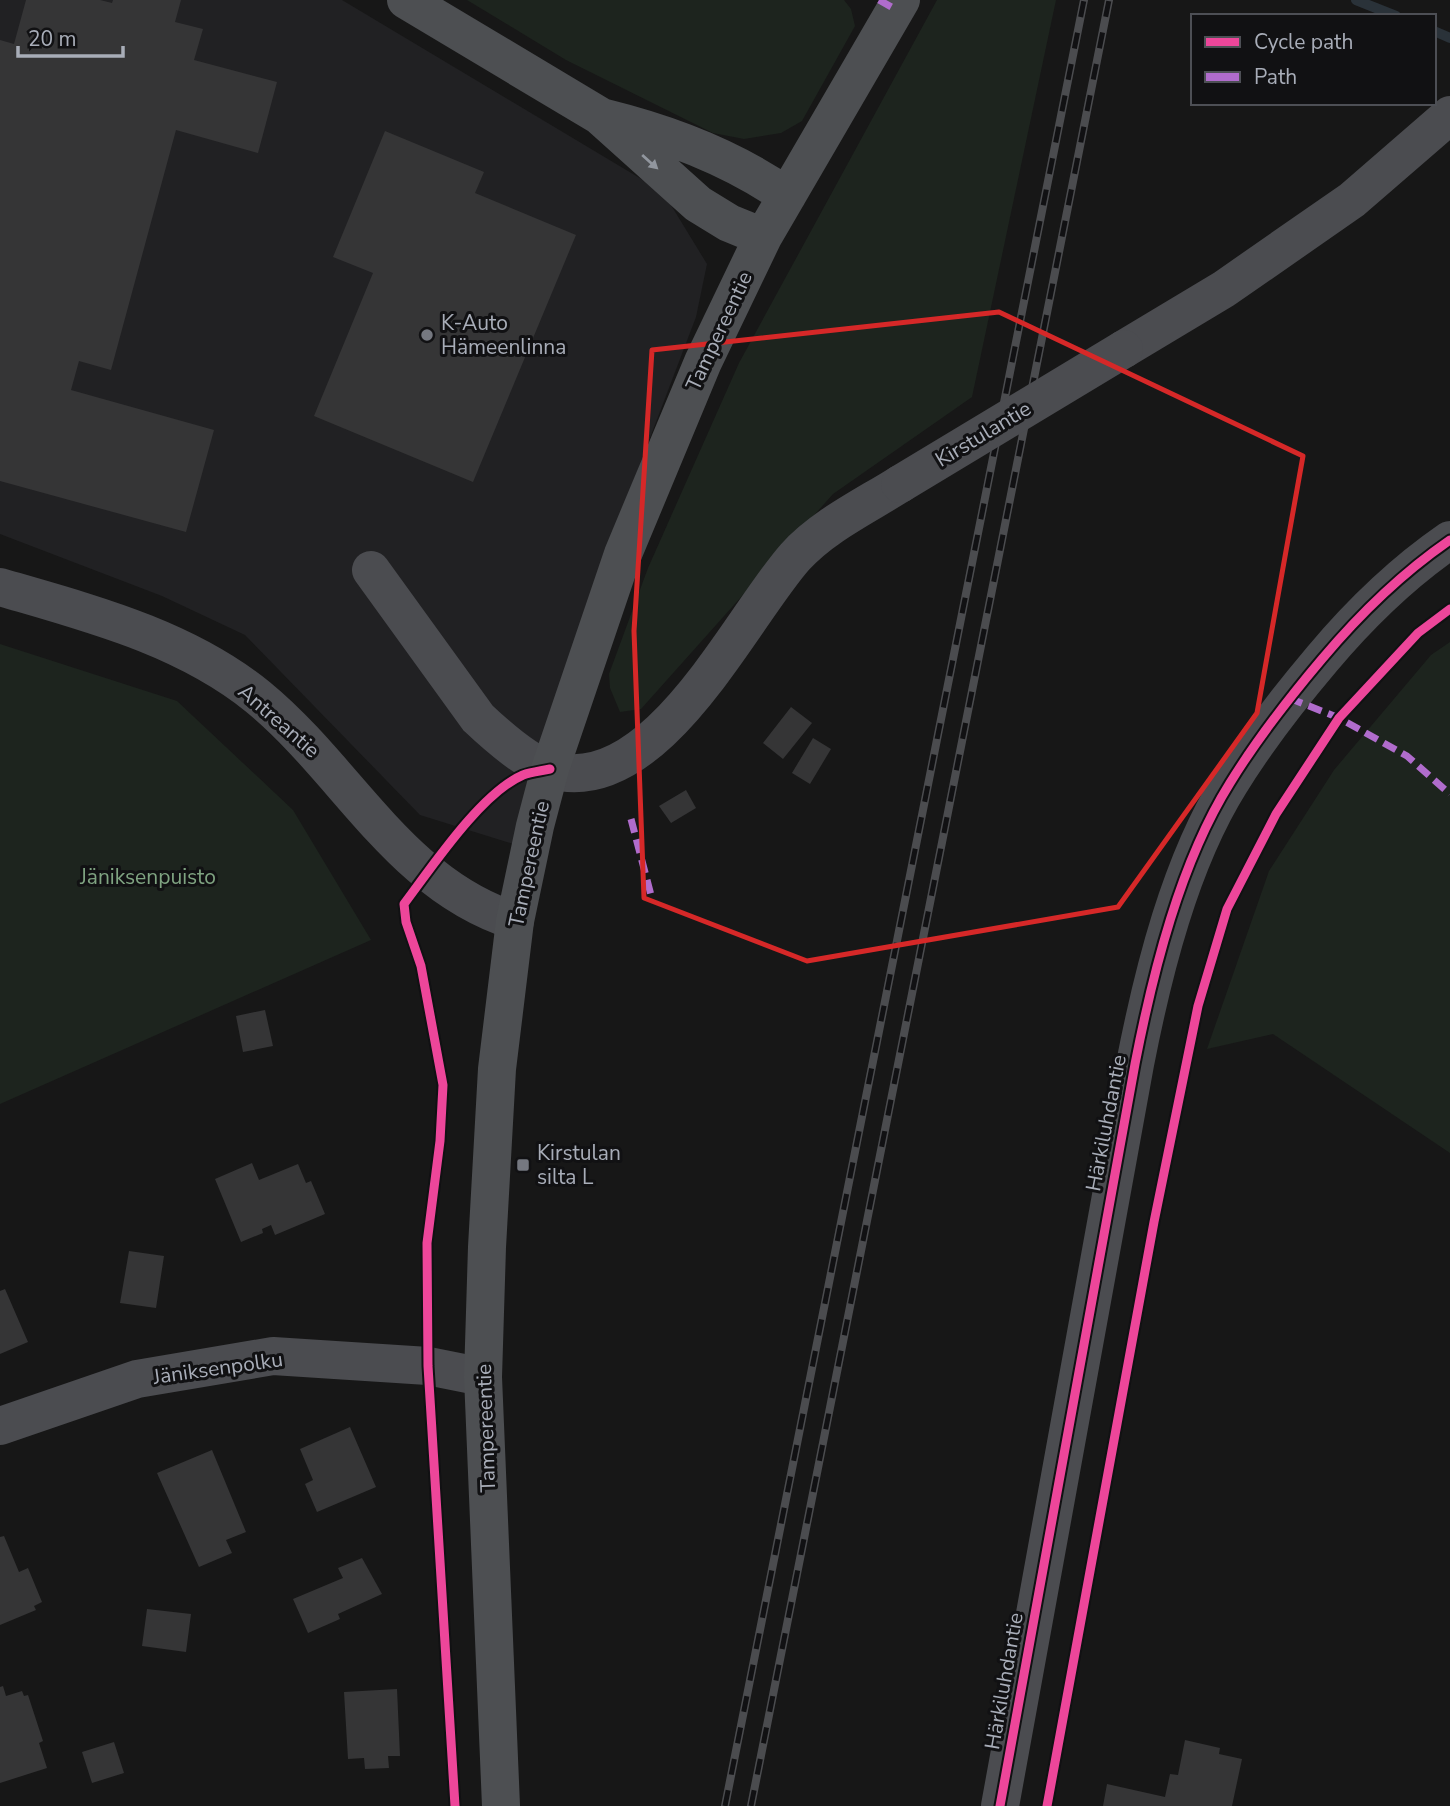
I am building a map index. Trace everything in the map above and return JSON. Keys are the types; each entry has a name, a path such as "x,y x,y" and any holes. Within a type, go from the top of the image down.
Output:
{"main road":[{"path":"405,0 600,116 698,204 729,223 763,237"},
{"name":"Tampereentie","path":"501,1806 484,1377 498,1069 515,921 550,769 623,554 703,362 763,237 901,0"},
{"path":"600,116 666,134 698,147 736,164 787,196"}],"street":[{"name":"Kirstulantie","path":"550,769 595,769 619,761 648,742 692,698 794,557 815,538 1224,289 1352,200 1450,115"},
{"name":"Härkiluhdantie","path":"1000,1806 1149,990 1170,920 1198,848 1229,784 1289,698 1356,620 1450,540"},
{"path":"371,570 478,718 499,738 550,769"},
{"name":"Antreantie","path":"0,587 145,632 198,659 257,696 317,752 357,800 426,874 462,899 515,921"},
{"name":"Jäniksenpolku","path":"0,1426 137,1379 273,1356 428,1366 484,1377"}],"highlighted area":[{"path":"999,312 1303,456 1257,713 1118,907 807,961 644,898 634,631 652,350"}],"shaded area":[{"path":"0,0 342,0 663,192 707,264 696,317 605,556 520,846 420,815 245,635 162,596 0,534"}],"green space":[{"path":"467,0 844,0 851,9 855,26 802,121 781,133 744,139 713,133 566,60"},
{"path":"937,0 1056,0 972,397 833,494 641,709 620,712 610,688 609,674 648,568 739,363"},
{"path":"1450,642 1450,1153 1273,1034 1207,1049 1269,871 1334,770 1431,655"},
{"name":"Jäniksenpuisto","path":"0,644 177,701 293,810 371,940 0,1104"}],"building":[{"path":"26,0 100,0 112,3 113,0 181,0 175,22 203,29 194,60 277,82 258,153 176,130 111,370 79,361 71,390 214,430 186,532 0,481 0,40 14,44"},
{"path":"385,131 484,172 475,193 576,235 473,482 314,416 373,273 333,257"},
{"path":"791,707 812,723 783,759 763,743"},
{"path":"813,738 831,749 810,784 792,773"},
{"path":"686,790 696,808 671,823 659,806"},
{"path":"265,1010 273,1046 243,1052 236,1016"},
{"path":"252,1163 259,1180 298,1164 306,1183 311,1181 325,1214 275,1235 271,1225 262,1229 263,1233 241,1242 215,1179"},
{"path":"129,1251 164,1256 156,1308 120,1303"},
{"path":"5,1289 28,1342 0,1354 0,1291"},
{"path":"350,1427 376,1487 317,1512 305,1484 313,1480 300,1449"},
{"path":"212,1450 246,1532 226,1540 232,1553 199,1567 157,1473"},
{"path":"4,1536 19,1572 28,1568 42,1602 34,1606 36,1610 0,1625 0,1537"},
{"path":"362,1558 382,1594 338,1614 340,1619 308,1633 293,1599 343,1578 338,1568"},
{"path":"147,1609 191,1614 186,1652 142,1646"},
{"path":"3,1686 6,1696 22,1691 24,1696 28,1695 43,1741 39,1743 47,1768 0,1783 0,1687"},
{"path":"397,1689 400,1756 388,1756 389,1768 365,1769 364,1758 348,1759 344,1692"},
{"path":"1185,1740 1220,1748 1219,1754 1242,1759 1232,1806 1103,1806 1107,1784 1165,1797 1170,1774 1178,1775"},
{"path":"114,1742 124,1773 92,1783 82,1752"}],"waterway":[{"path":"1356,0 1391,14"},
{"path":"1436,32 1450,38"}],"railway":[{"path":"725,1806 1084,0"},
{"path":"751,1806 1109,0"}],"marked path":[{"path":"879,0 895,9"},
{"path":"1289,698 1339,718 1407,756 1450,794"},
{"path":"631,819 652,899"}],"cycle path":[{"path":"1000,1806 1135,1064 1170,919 1212,814 1251,751 1310,674 1366,611 1415,566 1450,540"},
{"path":"1047,1806 1154,1222 1198,1006 1227,909 1276,814 1339,718 1418,633 1450,609"},
{"path":"455,1806 428,1366 427,1243 440,1141 443,1085 421,966 406,922 404,904 458,832 491,798 523,775 550,769"}],"place":[{"name":"K-Auto Hämeenlinna","path":"427,335"},
{"name":"Kirstulan silta L","path":"523,1165"}]}
